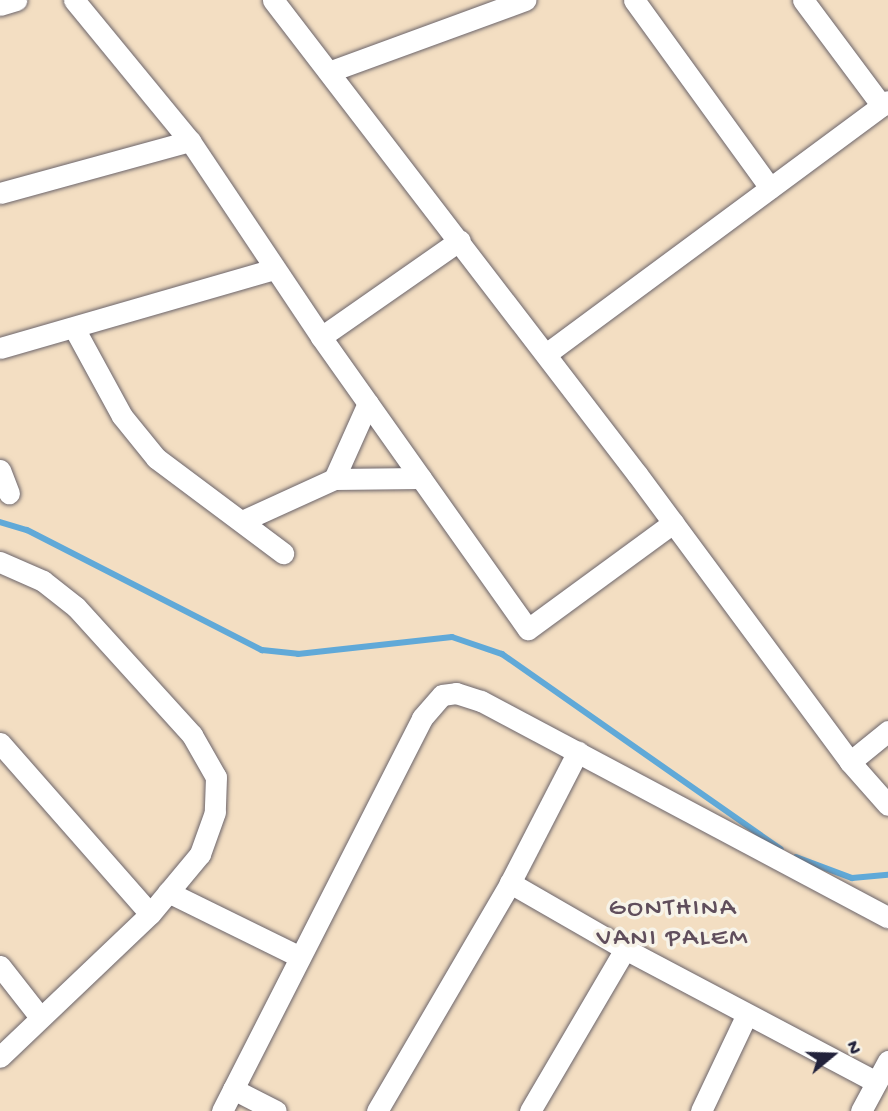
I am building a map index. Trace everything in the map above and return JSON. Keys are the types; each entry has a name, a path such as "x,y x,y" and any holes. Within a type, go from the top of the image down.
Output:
{"street":[{"path":"0,5 16,0"},
{"path":"74,0 190,141 321,337 528,629 673,523"},
{"path":"273,0 331,71 460,240 850,762 888,805"},
{"path":"331,71 525,0"},
{"path":"634,0 770,188"},
{"path":"546,354 885,103 803,0"},
{"path":"0,193 190,141"},
{"path":"321,337 460,240"},
{"path":"0,348 274,269"},
{"path":"74,328 122,416 156,458 283,553"},
{"path":"334,479 368,403"},
{"path":"0,470 9,493"},
{"path":"242,521 334,479 421,478"},
{"path":"0,562 43,581 76,607 192,735 216,777 215,812 200,854 150,914 0,1057"},
{"path":"222,1111 434,700 456,693 481,701 578,751 888,917"},
{"path":"850,762 888,731"},
{"path":"0,743 150,914"},
{"path":"377,1111 510,883 578,751"},
{"path":"510,883 625,949 876,1082"},
{"path":"168,892 300,957"},
{"path":"530,1111 625,949"},
{"path":"0,966 40,1017"},
{"path":"701,1111 747,1014"},
{"path":"861,1111 888,1061"},
{"path":"233,1089 276,1111"}],"waterway":[{"path":"0,522 27,530 262,650 298,654 452,637 502,654 780,849"},
{"path":"796,857 852,878 888,875"}],"district":[{"name":"GONTHINA VANI PALEM","path":"673,925"}]}
